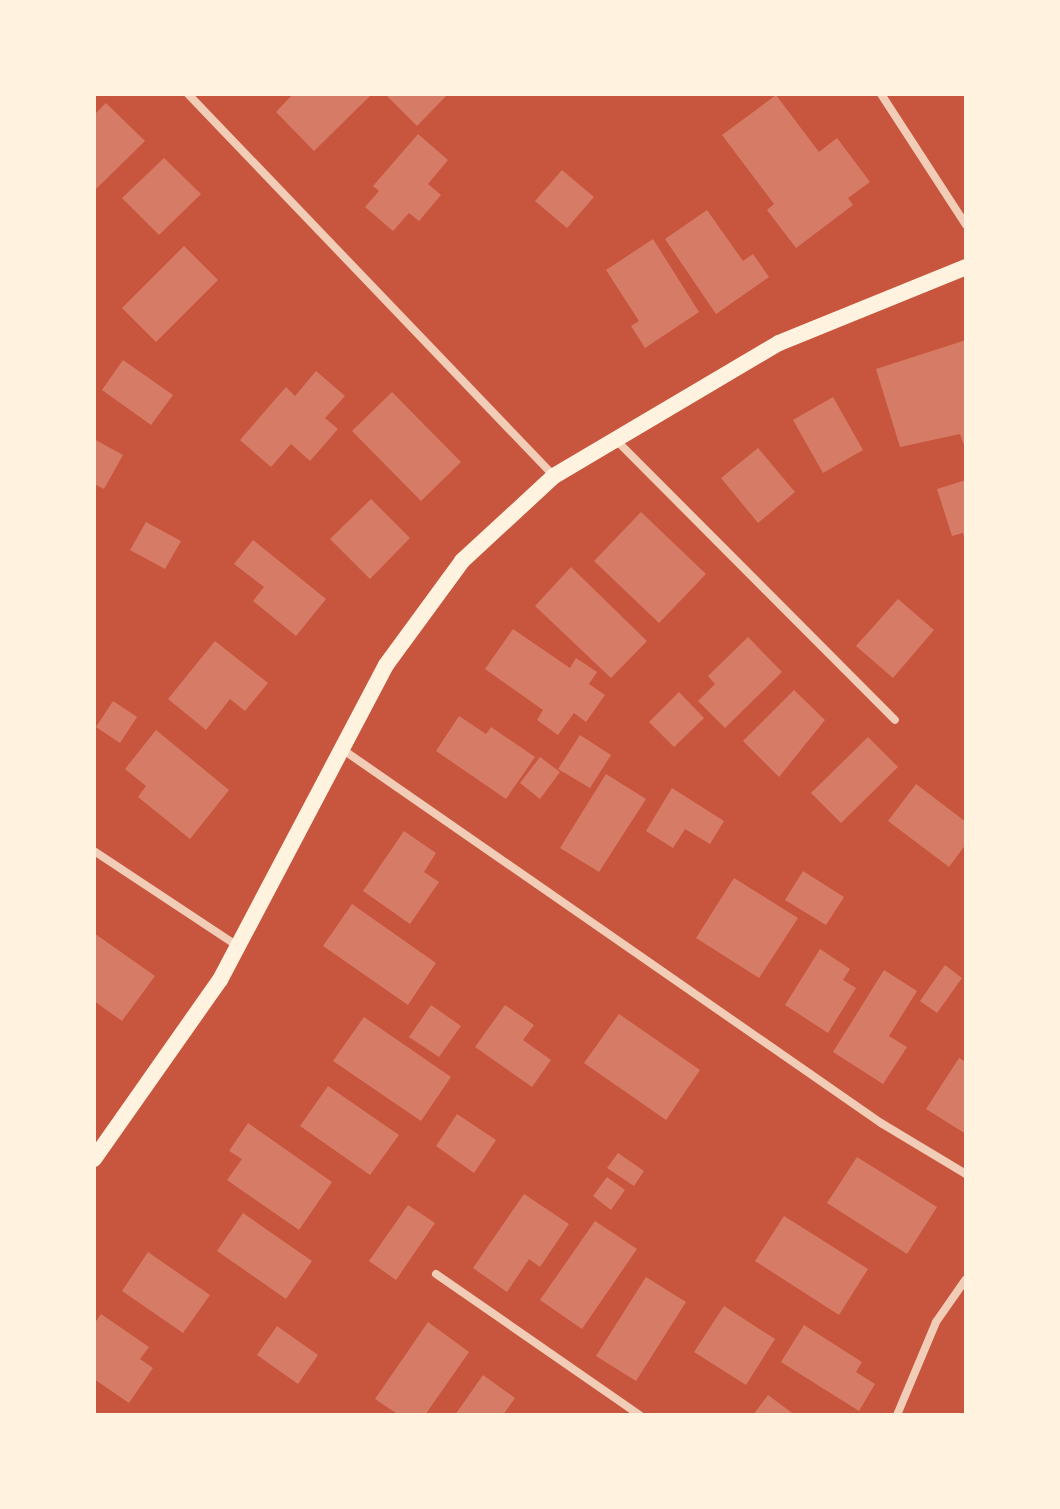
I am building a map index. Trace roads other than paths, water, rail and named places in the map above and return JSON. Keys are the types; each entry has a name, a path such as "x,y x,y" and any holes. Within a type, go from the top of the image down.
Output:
{"main road":[{"path":"94,1159 239,947 339,747 386,665 462,561 554,476 779,343 966,267"}],"street":[{"path":"188,94 554,476"},
{"path":"881,94 966,225"},
{"path":"616,440 895,720"},
{"path":"339,747 881,1123 966,1174"},
{"path":"94,851 239,947"},
{"path":"436,1274 640,1415"},
{"path":"897,1415 936,1322 966,1279"}]}
